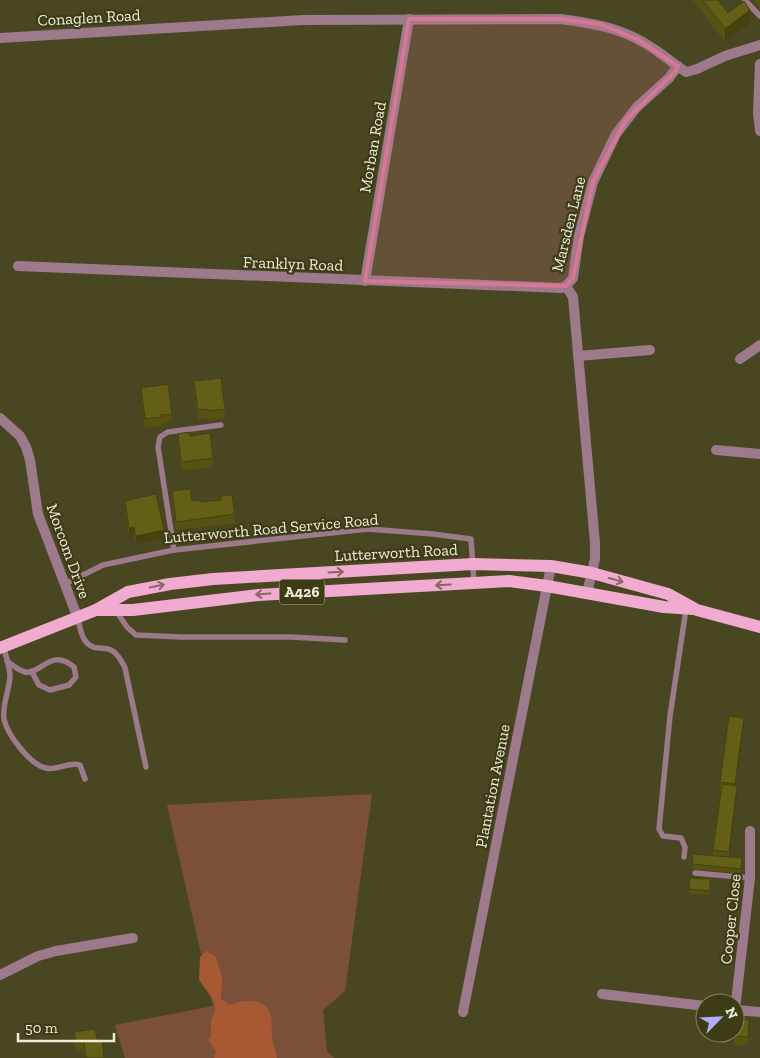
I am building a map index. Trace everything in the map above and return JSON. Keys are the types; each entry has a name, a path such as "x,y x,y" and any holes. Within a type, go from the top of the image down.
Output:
{"main road":[{"name":"Lutterworth Road","path":"1,647 96,610 128,592 170,584 212,579 473,564 551,566 592,573 668,594 692,610"},
{"name":"Lutterworth Road","path":"96,610 133,610 258,595 509,581 692,610 760,627"},
{"path":"640,603 644,587"},
{"path":"128,592 133,610"}],"street":[{"name":"Morban Road","path":"365,281 409,19"},
{"name":"Conaglen Road","path":"0,38 303,20 562,19 600,24 622,32 653,48 678,66"},
{"path":"678,66 686,72 690,71 760,44"},
{"path":"760,64 758,113 760,131"},
{"name":"Marsden Lane","path":"587,593 592,573 595,543 573,297 566,286 573,278 579,236 592,182 616,134 637,107 669,78 678,66"},
{"name":"Franklyn Road","path":"18,266 365,281 561,288 566,286"},
{"path":"740,359 760,345"},
{"path":"578,356 650,350"},
{"name":"Morcom Drive","path":"0,418 20,436 26,447 30,460 38,514 77,616"},
{"path":"716,450 760,454"},
{"name":"Plantation Avenue","path":"463,1012 551,566"},
{"name":"Cooper Close","path":"737,993 750,878 755,863 750,831"},
{"path":"0,975 38,956 56,951 133,938"},
{"path":"602,994 695,1005"},
{"path":"745,1011 760,1012"}],"lane":[{"path":"745,0 760,16"},
{"path":"174,550 158,446 160,438 168,432 221,425"},
{"name":"Lutterworth Road Service Road","path":"65,584 103,565 174,550 368,529 471,539 474,583"},
{"path":"684,857 682,838 663,836 659,830 670,716 692,610"},
{"path":"116,611 127,628 136,635 291,637 345,640"},
{"path":"77,616 82,635 87,643 93,647 110,648 123,664 146,767"},
{"path":"1,647 7,661 10,676 4,706 4,719 17,743 37,764 45,768 80,765 85,779"},
{"path":"7,661 25,672 32,672 46,662 64,661 74,666 76,677 69,685 50,690 45,689 39,684 32,672"},
{"path":"695,873 750,878"}],"highlighted area":[{"path":"409,19 561,19 600,24 637,39 678,66 675,72 626,120 593,182 573,278 566,286 365,281"}],"shaded area":[{"path":"372,794 345,991 323,1010 327,1051 334,1058 125,1058 115,1025 213,1006 167,805"},
{"path":"207,951 216,957 222,977 221,999 230,1005 245,1001 262,1003 269,1011 277,1058 214,1058 216,1051 208,1039 211,1036 211,1020 215,1012 214,1001 199,980 200,957"}],"building":[{"path":"703,0 718,0 728,13 744,1 750,10 725,29"},
{"path":"221,378 225,409 198,410 194,381"},
{"path":"168,384 172,414 145,419 141,388"},
{"path":"189,432 190,436 210,433 213,458 181,462 178,434"},
{"path":"190,489 192,501 221,500 221,496 232,495 235,514 176,522 172,491"},
{"path":"156,494 164,530 136,536 134,527 129,528 125,501"},
{"path":"729,716 744,718 735,784 720,782"},
{"path":"722,784 737,786 729,852 713,850"},
{"path":"693,854 742,858 741,869 692,864"},
{"path":"690,878 710,879 710,891 689,889"},
{"path":"745,1019 749,1020 748,1037 745,1037"},
{"path":"95,1029 97,1039 102,1039 104,1058 86,1058 84,1041 76,1042 74,1032"}]}
